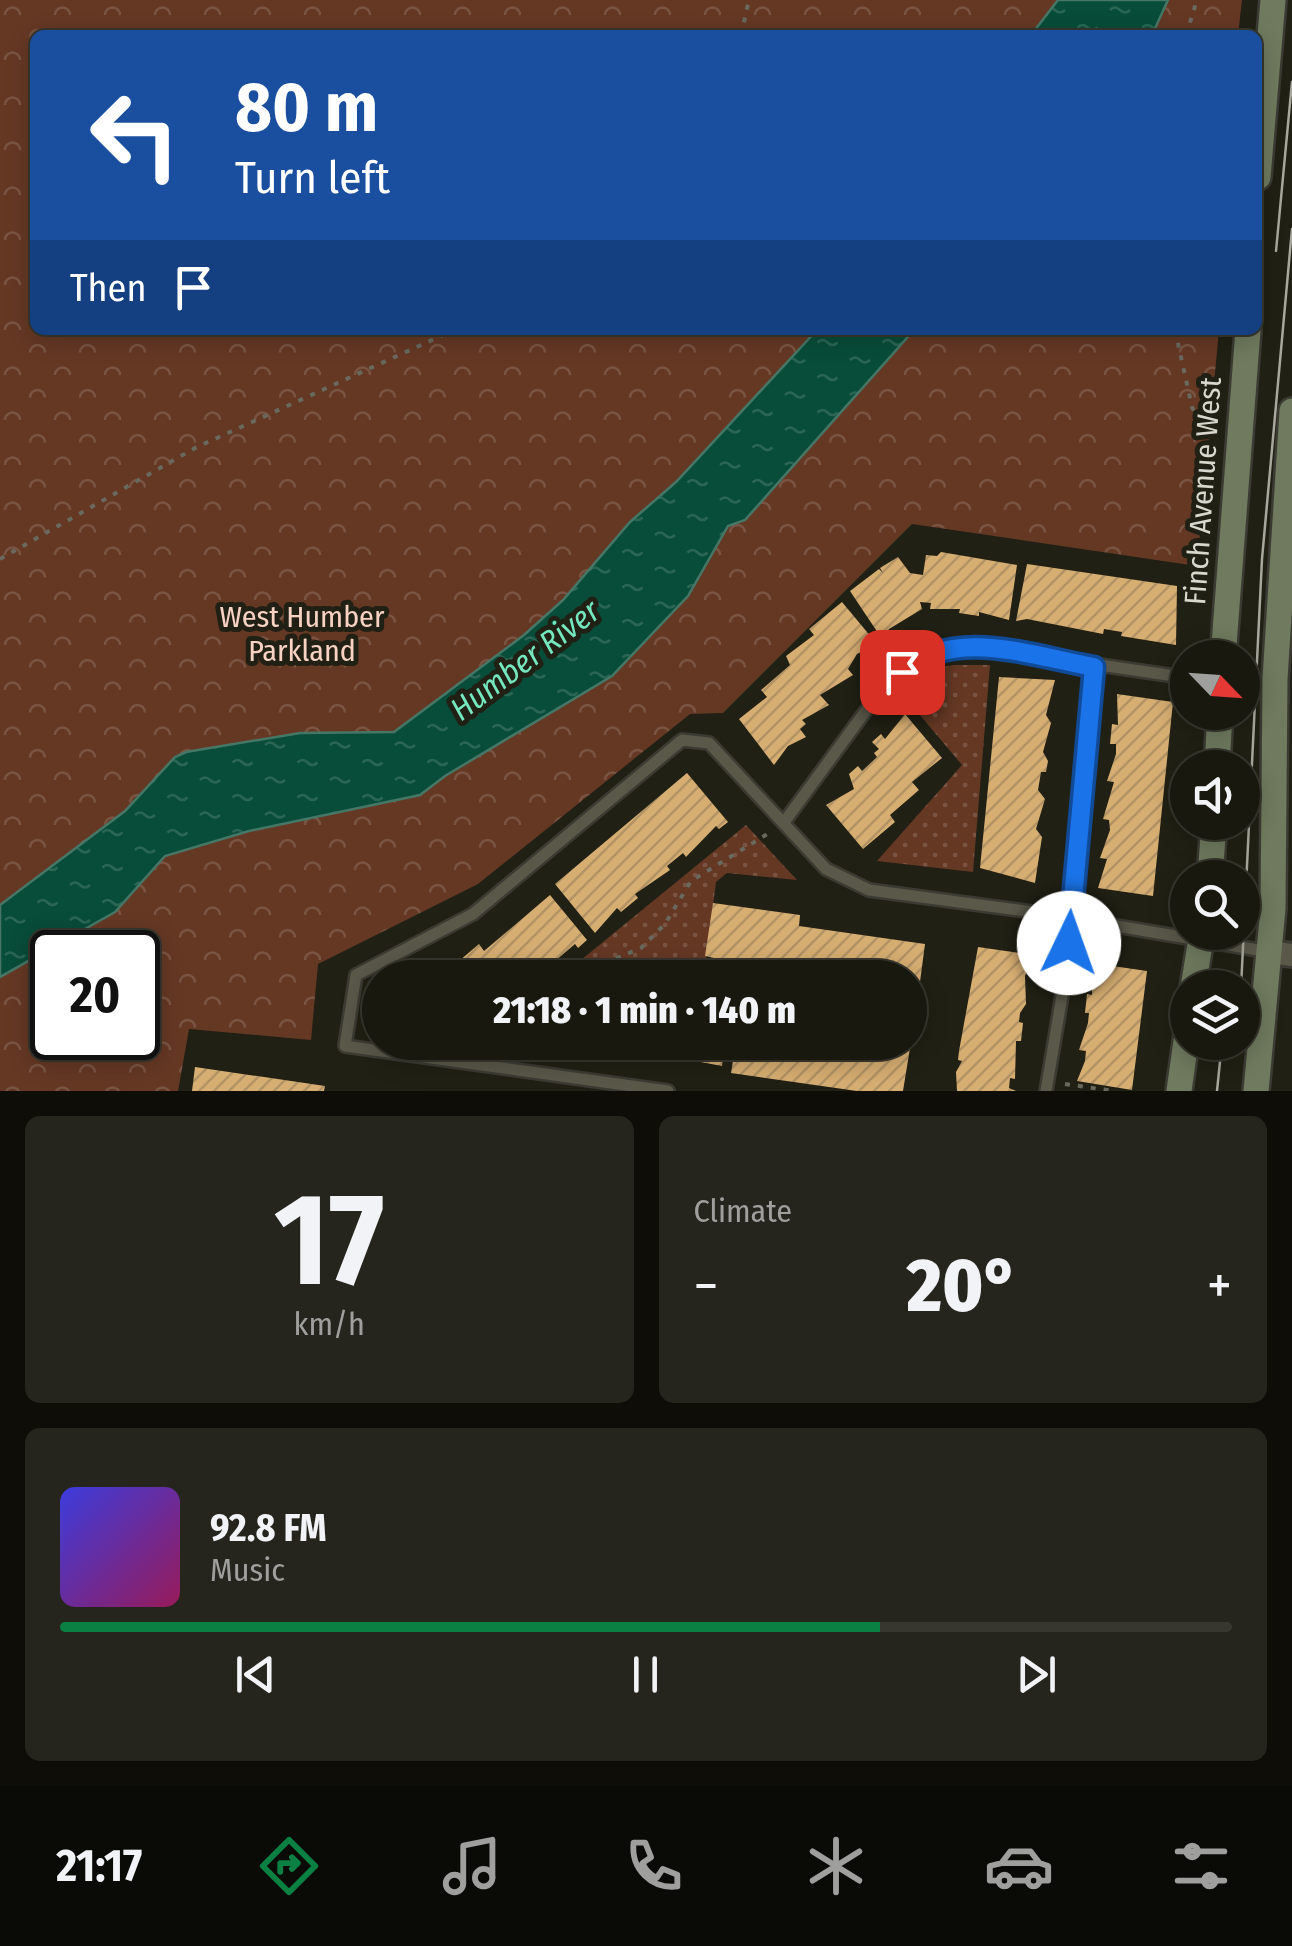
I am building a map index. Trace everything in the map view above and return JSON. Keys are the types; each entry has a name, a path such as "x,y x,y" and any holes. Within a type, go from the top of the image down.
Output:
{"main road":[{"path":"1262,131 1273,0"},
{"name":"Finch Avenue West","path":"1224,640 1248,335"},
{"path":"1256,1091 1281,954 1275,679 1292,411"},
{"path":"1179,1091 1183,1060"}],"lane":[{"path":"785,821 881,690 923,654 964,645 1170,676"},
{"path":"1046,1091 1071,920 1094,667"},
{"path":"668,1091 345,1046 356,975 473,914 682,740 709,743 826,869 869,890 1170,933"}],"path":[{"path":"742,30 750,0"},
{"path":"1188,30 1197,0"},
{"path":"0,558 195,448 443,335"},
{"path":"1176,335 1192,407 1212,451"},
{"path":"612,960 641,948 664,924 691,881 785,821"},
{"path":"1061,1084 1114,1091"}],"green space":[{"name":"West Humber Parkland","path":"0,0 1242,0 1239,30 30,30 30,335 1219,335 1197,566 912,524 723,713 690,714 478,884 318,964 311,1040 189,1029 178,1091 0,1091"},
{"path":"990,665 973,872 877,861 962,765 903,695 928,669"},
{"path":"746,825 797,880 727,873 716,882 706,960 581,960"}],"water":[{"path":"1058,0 1168,0 1154,30 1035,30"},
{"name":"Humber River","path":"812,335 910,335 745,520 728,526 688,596 612,676 420,795 249,831 165,856 115,912 83,930 30,930 30,960 0,977 0,905 125,811 175,757 300,733 394,732 524,635 563,600 630,522 676,482"}],"building":[{"path":"941,552 1017,565 1009,620 979,612 979,616 959,613 960,609 930,609 931,603 920,602 922,609 889,629 882,639 850,591 879,569 883,573 880,568 898,557 910,573 923,575 926,555 937,556"},
{"path":"1027,564 1177,586 1176,640 1170,640 1170,644 1121,636 1122,632 1104,629 1103,634 1027,619 1016,621"},
{"path":"842,602 877,644 857,654 848,669 853,675 820,695 829,705 802,720 806,724 800,729 806,737 788,746 774,765 739,719 767,697 761,690 790,665 786,656 814,635 809,629"},
{"path":"999,677 1055,680 1046,715 1051,723 1043,752 1048,761 1046,772 1041,772 1038,790 1045,799 1036,829 1042,837 1035,883 980,868"},
{"path":"1117,694 1170,702 1153,896 1098,888 1107,859 1100,858 1110,830 1109,820 1103,819 1114,782 1107,781 1116,754 1116,744 1110,744 1112,724 1118,725"},
{"path":"905,714 942,758 912,782 919,790 890,815 895,822 863,849 826,805 854,789 849,774 858,766 862,771 877,757 874,753 879,749 872,742 881,734 885,739"},
{"path":"687,773 728,822 719,829 716,826 686,857 683,853 667,866 670,870 635,894 638,898 621,912 617,908 595,933 555,884"},
{"path":"550,895 587,940 578,948 575,944 556,960 460,960 479,944 484,951"},
{"path":"713,903 800,915 799,926 925,944 923,960 723,960 705,956"},
{"path":"978,947 1033,955 1025,976 1026,1004 1020,1013 1019,1022 1023,1023 1021,1041 1016,1041 1015,1079 1010,1078 1009,1088 1016,1091 957,1091 956,1072 962,1061 958,1060 959,1051"},
{"path":"1092,963 1147,971 1132,1090 1077,1081 1085,1061 1086,1051 1079,1050 1088,1023 1089,1013 1085,1013 1087,994 1092,995"},
{"path":"690,1060 723,1060 722,1066"},
{"path":"733,1060 908,1060 903,1091 857,1091 731,1073"},
{"path":"195,1067 325,1086 324,1091 192,1091"}],"tram line":[{"path":"1276,251 1292,82"},
{"path":"1242,970 1262,559 1292,229"},
{"path":"1217,1091 1220,1060"}],"route":[{"path":"902,672 923,654 964,645 1094,667 1069,943"}]}
